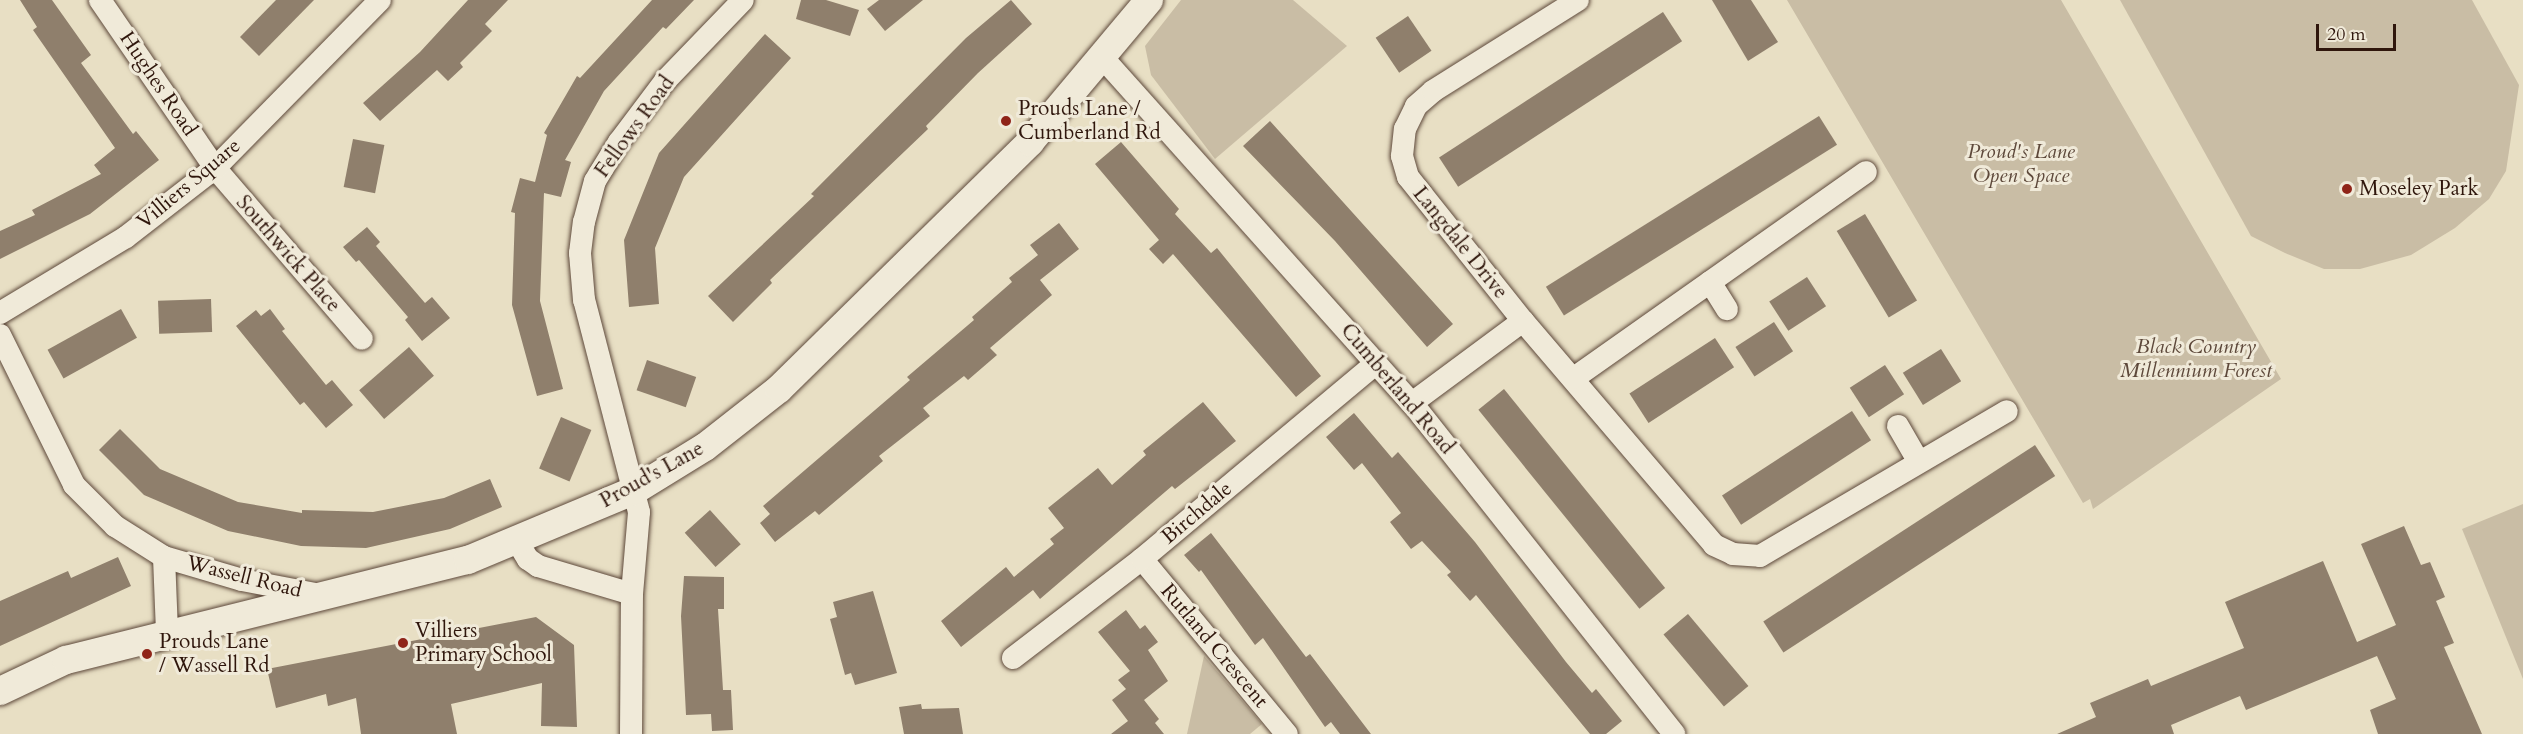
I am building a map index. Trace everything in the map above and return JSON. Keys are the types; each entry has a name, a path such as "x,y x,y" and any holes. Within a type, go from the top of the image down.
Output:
{"street":[{"name":"Hughes Road","path":"100,0 215,168"},
{"name":"Villiers Square","path":"0,313 126,237 215,168 380,0"},
{"name":"Fellows Road","path":"631,734 632,594 639,512 584,300 580,253 584,222 595,182 619,142 665,81 743,0"},
{"name":"Langdale Drive","path":"1578,0 1433,90 1416,106 1405,129 1402,156 1408,177 1523,321 1574,378 1714,545 1733,554 1760,556 1918,460 2007,411"},
{"name":"Proud's Lane","path":"0,691 66,660 167,632 420,574 516,541 635,490 705,447 779,389 1030,142 1103,58 1146,1"},
{"name":"Cumberland Road","path":"1103,58 1412,403 1674,734"},
{"name":"Southwick Place","path":"215,168 362,339"},
{"path":"1574,378 1866,172"},
{"path":"1710,282 1727,309"},
{"name":"Langdale Drive","path":"1412,403 1523,321"},
{"name":"Wassell Road","path":"0,335 74,485 115,526 164,557 242,580 324,596"},
{"name":"Birchdale","path":"1013,658 1142,559 1376,363"},
{"path":"1898,426 1918,460"},
{"path":"516,541 528,560 538,566 632,594"},
{"name":"Wassell Road","path":"164,557 167,632"},
{"name":"Rutland Crescent","path":"1142,559 1287,734"}],"green space":[{"path":"1181,0 1293,0 1347,46 1215,159 1151,75 1145,46"},
{"name":"Proud's Lane Open Space","path":"1787,0 2061,0 2281,379 2093,509 2090,499 2083,503"},
{"path":"2120,0 2472,0 2519,85 2506,171 2489,199 2455,228 2411,255 2360,269 2324,269 2285,253 2251,236"},
{"path":"2523,504 2523,679 2462,529"},
{"path":"1204,656 1262,724 1250,734 1187,734"}],"building":[{"path":"20,0 52,0 91,55 81,63 133,134 136,131 159,160 90,214 0,259 0,231 35,215 32,210 101,174 94,165 115,148 33,30 37,27"},
{"path":"276,0 314,0 259,56 240,37"},
{"path":"468,0 508,0 485,24 492,31 460,63 463,67 448,81 437,70 380,121 363,103 420,52"},
{"path":"652,0 694,0 666,29 663,27 604,91 565,160 571,162 561,197 544,193 540,301 563,389 537,396 512,305 515,213 511,212 520,178 535,182 547,135 544,133 577,76 580,78"},
{"path":"801,0 826,0 859,10 850,36 796,19"},
{"path":"879,0 923,0 885,31 867,9"},
{"path":"1011,0 1032,24 978,73 926,126 928,129 770,280 772,283 733,322 708,296 814,196 811,194 966,38"},
{"path":"1712,0 1751,0 1778,42 1748,61"},
{"path":"1663,12 1682,41 1458,187 1439,157"},
{"path":"1408,16 1431,51 1399,73 1376,38"},
{"path":"765,34 791,58 684,177 655,248 659,304 629,307 624,240 659,153"},
{"path":"1819,116 1837,145 1564,315 1546,287"},
{"path":"1270,121 1453,324 1427,347 1335,241 1243,146"},
{"path":"353,139 384,145 375,193 344,187"},
{"path":"1121,142 1179,209 1175,214 1211,253 1217,248 1321,376 1296,397 1173,254 1163,264 1149,249 1159,240 1095,164"},
{"path":"1865,214 1917,301 1889,318 1837,231"},
{"path":"1059,223 1079,249 1040,280 1052,295 990,348 997,355 968,380 964,376 923,408 930,416 879,456 883,461 819,515 815,511 775,542 760,523 770,514 763,506 910,380 907,377 974,320 972,317 1012,282 1009,278 1038,255 1030,245"},
{"path":"367,227 380,242 376,246 425,303 432,297 450,318 422,341 405,320 408,317 359,260 356,262 343,247"},
{"path":"1807,277 1826,306 1788,331 1769,302"},
{"path":"211,299 212,332 159,334 158,301"},
{"path":"121,309 137,338 64,379 48,350"},
{"path":"270,309 285,329 282,331 326,385 332,380 353,405 326,428 304,402 300,405 236,326 256,310 261,316"},
{"path":"1774,322 1793,351 1754,376 1735,347"},
{"path":"1715,338 1734,367 1649,423 1629,394"},
{"path":"409,347 434,376 384,419 359,390"},
{"path":"1941,349 1961,381 1923,405 1903,373"},
{"path":"647,360 696,377 686,407 637,390"},
{"path":"1885,365 1904,394 1869,417 1850,388"},
{"path":"1504,389 1665,588 1639,609 1478,410"},
{"path":"1203,402 1236,441 1175,489 1172,486 1040,599 1033,590 961,647 941,621 1006,567 1014,577 1054,544 1050,539 1064,528 1048,508 1098,468 1112,485 1146,455 1143,451"},
{"path":"1852,411 1871,440 1741,525 1722,495"},
{"path":"1354,413 1392,458 1398,452 1475,542 1566,662 1592,693 1596,689 1622,721 1606,734 1590,734 1476,595 1470,601 1447,575 1451,572 1422,541 1411,549 1390,522 1401,513 1362,463 1354,470 1326,437"},
{"path":"561,417 591,430 569,481 539,469"},
{"path":"120,429 160,469 238,502 302,513 302,510 373,512 444,498 490,479 502,507 450,529 366,548 301,546 228,531 144,495 99,450"},
{"path":"2035,445 2055,476 1783,652 1763,621"},
{"path":"710,510 741,544 716,567 685,533"},
{"path":"2404,526 2421,565 2430,562 2445,597 2436,601 2454,643 2444,647 2482,734 2378,734 2370,710 2396,699 2377,656 2246,710 2240,696 2171,725 2174,734 2057,734 2096,717 2090,703 2148,679 2151,686 2244,648 2225,602 2323,561 2357,642 2396,625 2361,544"},
{"path":"1211,533 1306,657 1310,654 1371,734 1340,734 1331,722 1325,727 1263,638 1255,645 1201,570 1199,572 1184,555"},
{"path":"118,557 131,586 0,646 0,601 68,571 71,578"},
{"path":"684,576 724,577 724,609 718,609 723,690 731,690 733,730 712,731 711,714 686,715 681,616"},
{"path":"873,591 897,673 855,685 851,673 845,675 830,619 837,617 833,602"},
{"path":"1126,610 1140,629 1145,625 1158,642 1148,650 1168,681 1144,700 1159,719 1155,723 1164,734 1111,734 1128,721 1112,700 1126,689 1118,680 1130,671 1098,632"},
{"path":"1688,614 1748,686 1724,707 1663,635"},
{"path":"536,617 574,645 577,727 541,726 542,683 451,704 457,734 361,734 356,698 328,706 326,694 276,708 267,669"},
{"path":"921,704 922,709 959,708 963,734 904,734 899,707"}],"place":[{"name":"Prouds Lane / Cumberland Rd","path":"1006,121"},
{"name":"Moseley Park","path":"2347,189"},
{"name":"Villiers Primary School","path":"403,643"},
{"name":"Prouds Lane / Wassell Rd","path":"147,654"}],"park label":[{"name":"Black Country Millennium Forest","path":"2196,359"}]}
